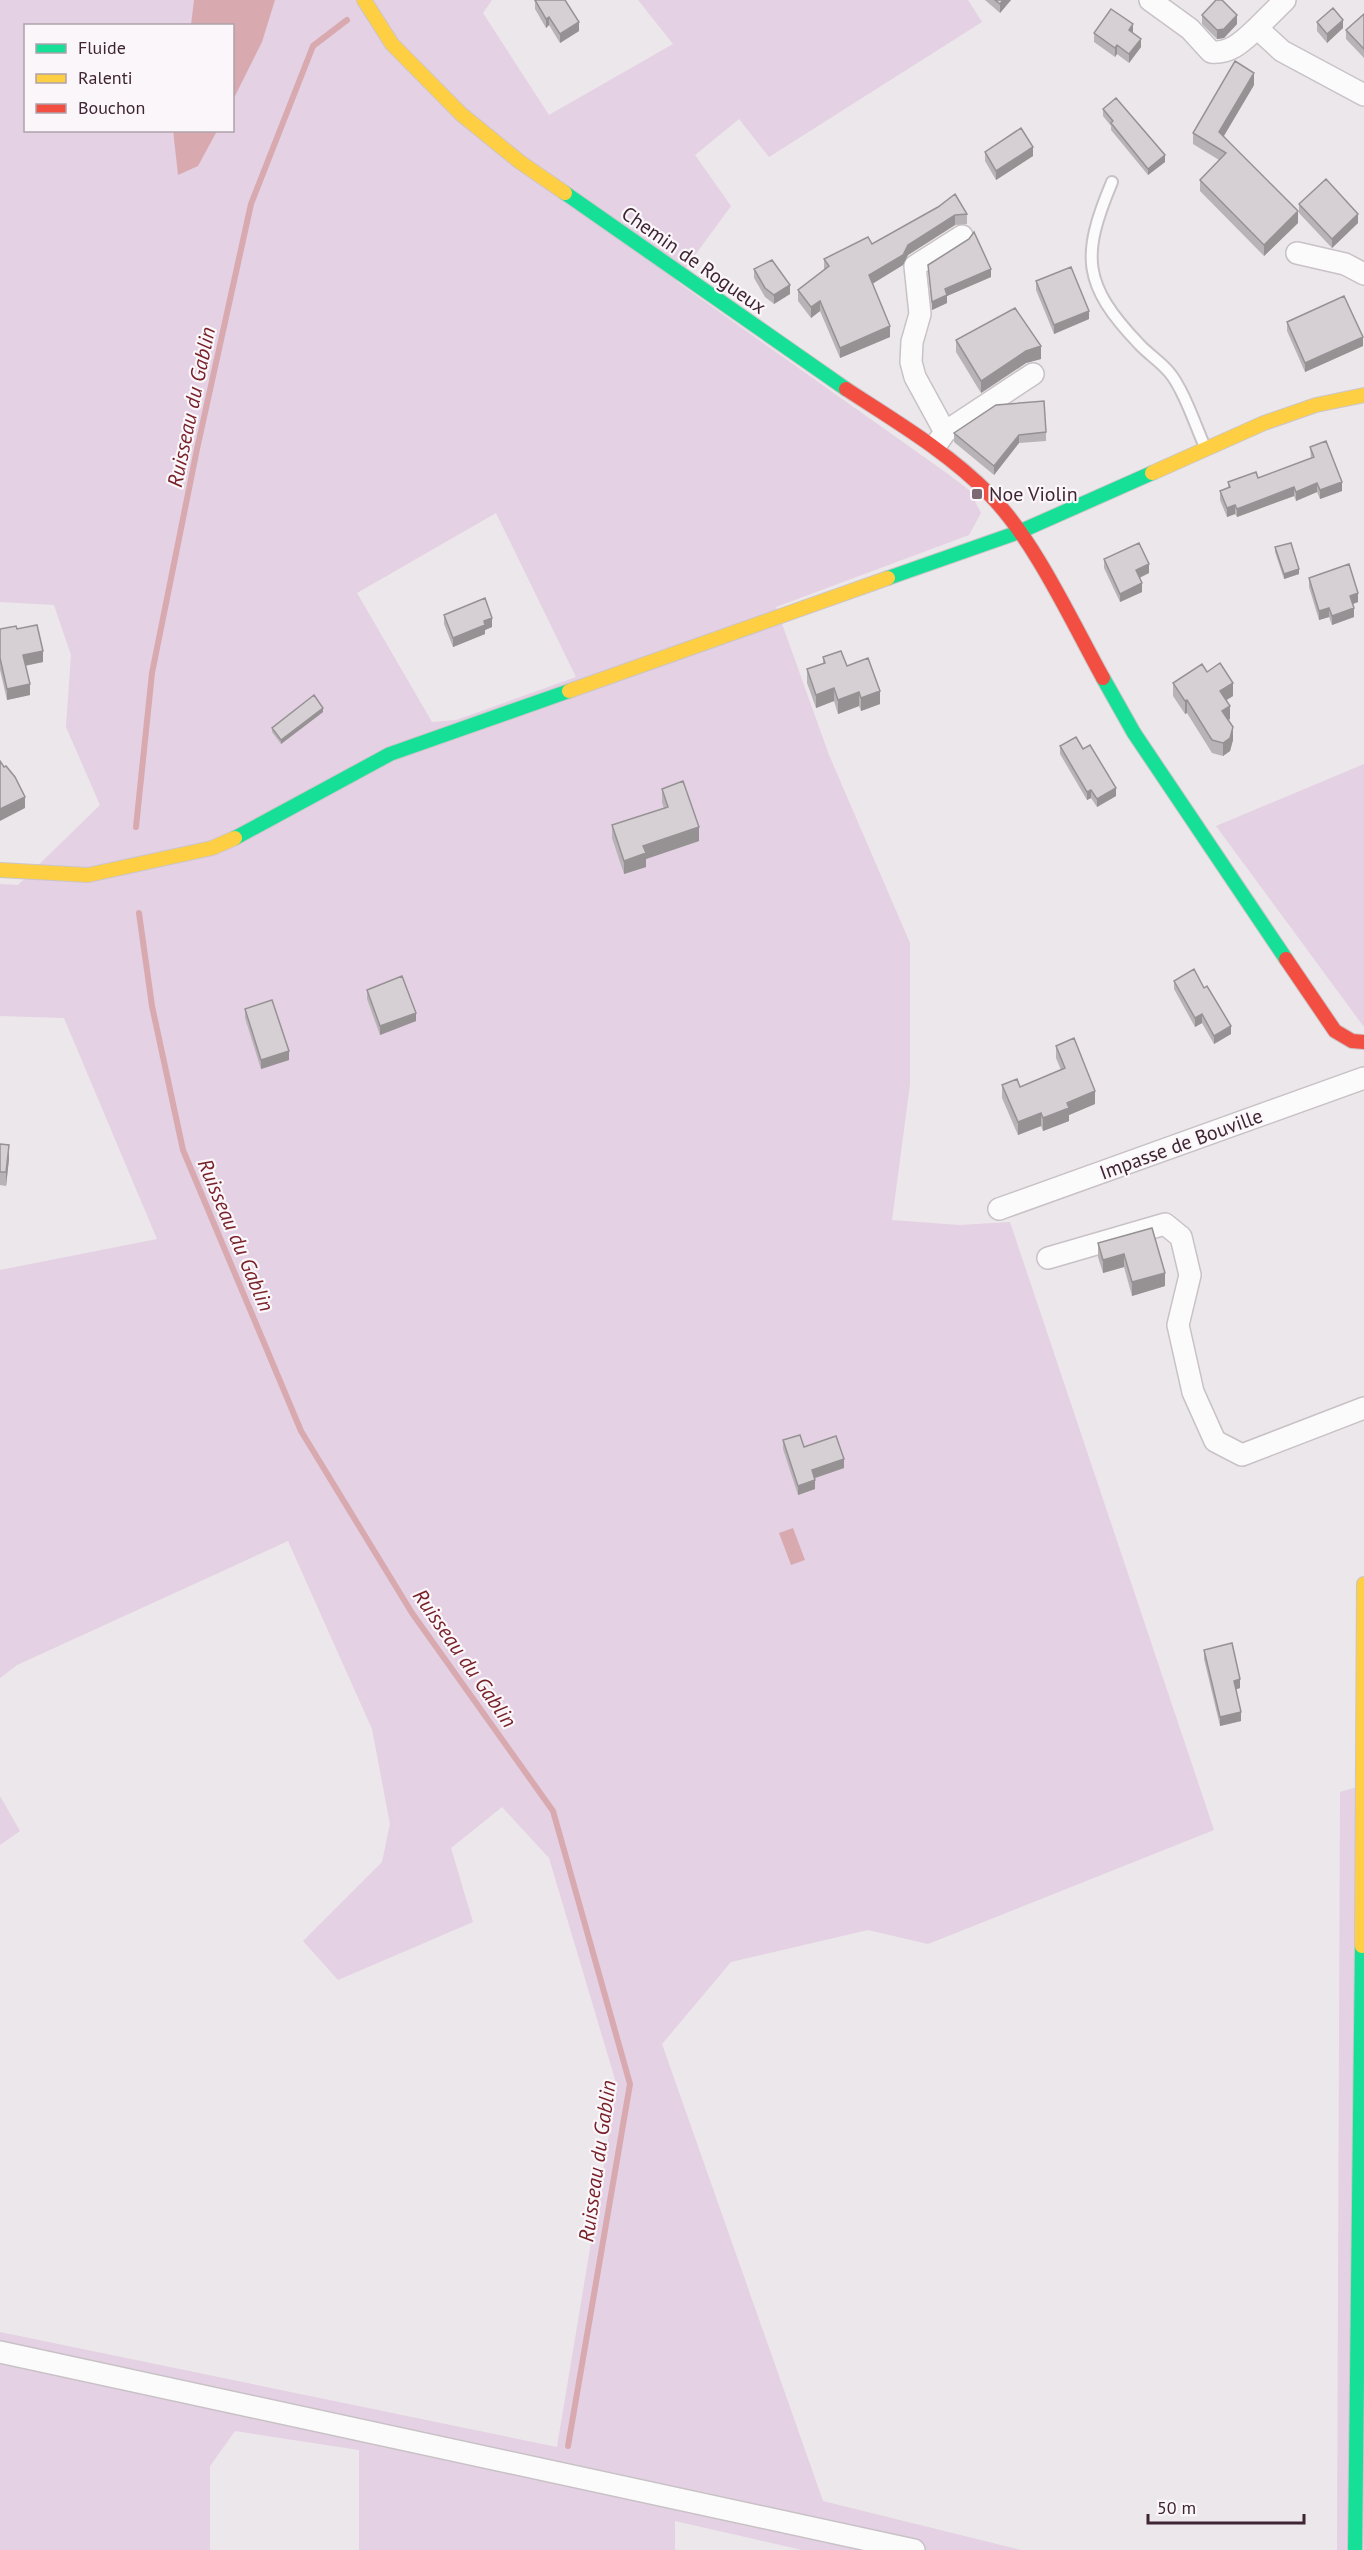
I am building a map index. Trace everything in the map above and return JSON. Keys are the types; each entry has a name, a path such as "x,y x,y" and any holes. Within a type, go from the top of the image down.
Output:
{"street":[{"name":"Chemin de Rogueux","path":"364,0 392,44 461,114 520,162 825,375 940,439 990,495 1019,532 1134,732 1335,1031 1352,1041 1364,1042"},
{"path":"1150,0 1190,29 1211,52 1223,53 1242,42 1285,0"},
{"path":"1257,28 1282,51 1364,94"},
{"path":"962,236 915,267 920,314 912,342 911,362 940,439 1033,374"},
{"path":"1297,253 1345,264 1364,274"},
{"path":"0,870 88,875 212,848 260,826 390,754 1019,532 1274,419 1316,405 1364,395"},
{"name":"Impasse de Bouville","path":"999,1209 1364,1078"},
{"path":"1047,1258 1165,1224 1181,1237 1190,1275 1178,1325 1193,1392 1215,1441 1242,1455 1364,1408"},
{"path":"1354,2550 1361,2147 1364,1584"},
{"path":"0,2352 914,2550"}],"lane":[{"path":"1112,183 1097,218 1091,248 1091,268 1106,305 1139,344 1170,373 1206,450"}],"shaded area":[{"path":"0,0 492,0 483,13 549,115 673,44 638,0 968,0 982,22 769,157 739,119 695,155 731,206 676,281 948,474 969,490 981,513 969,535 776,607 829,755 910,943 910,1084 892,1220 959,1225 1010,1222 1214,1830 928,1944 868,1930 731,1962 662,2044 823,2501 1021,2550 802,2550 675,2521 675,2550 359,2550 359,2450 235,2431 210,2466 210,2550 0,2550 0,2332 557,2447 617,2086 549,1858 502,1807 451,1848 473,1922 338,1980 303,1941 382,1862 390,1824 372,1729 288,1541 17,1665 0,1678 0,1270 157,1239 64,1018 0,1016 0,884 18,885 100,805 66,727 71,655 54,605 0,602","holes":["496,513 576,677 456,720 432,722 357,593"]},
{"path":"194,0 275,0 262,42 234,98 234,24 191,24"},
{"path":"173,132 216,132 198,166 178,175"},
{"path":"1364,764 1364,1027 1216,826"},
{"path":"793,1528 805,1560 791,1565 779,1533"},
{"path":"1364,1785 1364,2550 1337,2550 1340,1792"},
{"path":"0,1796 20,1831 0,1845"}],"building":[{"path":"535,0 565,0 579,22 560,34 549,17 546,19"},
{"path":"1216,0 1222,0 1237,15 1224,29 1217,30 1202,15"},
{"path":"1333,8 1343,20 1327,34 1317,22"},
{"path":"1111,9 1133,24 1129,30 1141,39 1129,54 1117,45 1115,48 1094,33"},
{"path":"1364,14 1364,49 1346,30"},
{"path":"1235,61 1254,73 1219,132 1298,211 1264,245 1200,180 1226,153 1193,133"},
{"path":"1116,98 1165,155 1148,169 1111,123 1113,121 1103,109"},
{"path":"1021,128 1033,147 996,171 985,152"},
{"path":"1326,179 1358,214 1332,239 1299,204"},
{"path":"955,194 967,214 955,215 908,245 903,255 869,275 890,326 840,348 820,301 811,307 798,290 829,266 824,259 868,237 872,244 938,207"},
{"path":"974,232 991,269 945,289 947,295 932,302 928,265 969,239"},
{"path":"772,260 790,285 774,295 765,288 754,269"},
{"path":"1071,267 1089,311 1054,325 1036,281"},
{"path":"1344,296 1363,337 1305,363 1287,322"},
{"path":"1015,308 1041,346 1026,351 981,381 956,340"},
{"path":"1044,401 1046,432 1019,435 994,466 954,433 996,405"},
{"path":"1326,441 1342,482 1320,490 1317,483 1296,492 1294,487 1237,509 1235,505 1227,508 1220,491 1230,487 1228,482 1256,472 1258,478 1314,457 1310,447"},
{"path":"1139,543 1149,564 1136,570 1142,583 1120,594 1104,559"},
{"path":"1291,543 1299,569 1284,574 1275,547"},
{"path":"1349,564 1358,593 1350,596 1354,608 1332,616 1329,608 1319,611 1309,578"},
{"path":"485,598 492,618 484,621 485,625 453,638 444,615"},
{"path":"37,625 43,651 23,655 30,684 7,689 0,658 0,629 16,626 17,629"},
{"path":"841,651 847,666 868,658 880,691 861,698 859,692 838,700 834,688 816,695 807,669 825,663 823,657"},
{"path":"1220,663 1233,683 1220,691 1230,706 1222,711 1233,727 1230,738 1223,743 1212,740 1187,700 1185,701 1173,683 1202,664 1207,672"},
{"path":"314,695 323,708 281,740 272,728"},
{"path":"1076,737 1083,749 1090,745 1116,788 1097,799 1091,790 1087,792 1060,746"},
{"path":"0,761 15,777 25,797 0,809"},
{"path":"683,781 699,827 643,846 646,853 624,861 612,825 668,807 662,789"},
{"path":"1194,969 1204,988 1207,986 1231,1026 1214,1036 1202,1014 1195,1018 1174,981"},
{"path":"402,976 416,1013 380,1026 367,990"},
{"path":"272,1000 289,1051 261,1060 245,1009"},
{"path":"1074,1038 1095,1091 1067,1103 1069,1108 1043,1118 1041,1113 1018,1122 1002,1085 1017,1079 1020,1087 1065,1068 1056,1046"},
{"path":"0,1144 9,1145 6,1172 0,1172"},
{"path":"1152,1228 1165,1273 1132,1282 1124,1254 1103,1260 1098,1243"},
{"path":"800,1435 804,1447 836,1436 844,1459 812,1470 815,1480 798,1486 783,1440"},
{"path":"1232,1643 1240,1679 1234,1681 1241,1712 1220,1717 1204,1650"}],"waterway":[{"name":"Ruisseau du Gablin","path":"136,827 152,673 197,449 251,204 313,46 347,20"},
{"name":"Ruisseau du Gablin","path":"139,913 152,1006 183,1150 301,1431 412,1613 553,1811 630,2084 568,2446"}],"traffic: fast":[{"path":"565,193 846,389"},
{"path":"888,578 1019,532 1152,473"},
{"path":"1103,678 1134,733 1286,959"},
{"path":"235,838 390,754 569,691"},
{"path":"1355,2550 1362,1946"}],"traffic: slow":[{"path":"364,0 392,44 461,114 520,162 565,193"},
{"path":"1152,473 1264,423 1316,405 1364,395"},
{"path":"569,691 888,578"},
{"path":"0,870 88,875 212,848 235,838"},
{"path":"1362,1946 1364,1584"}],"traffic: jam":[{"path":"846,389 939,451 990,495 1037,558 1103,678"},
{"path":"1286,959 1335,1031 1352,1041 1364,1042"}],"place":[{"name":"Noe Violin","path":"977,494"}]}
